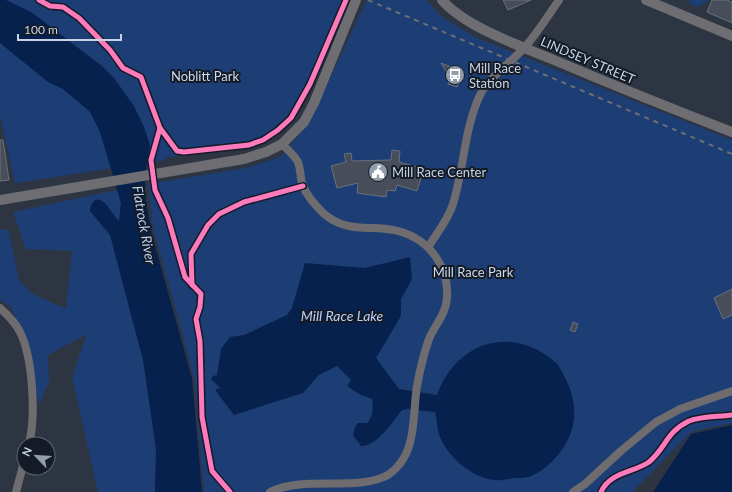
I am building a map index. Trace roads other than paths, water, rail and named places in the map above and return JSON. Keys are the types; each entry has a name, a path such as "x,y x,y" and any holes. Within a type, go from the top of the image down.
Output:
{"main road":[{"path":"5,199 170,172 244,158 266,152 282,144 297,130 309,113 356,0"},
{"name":"LINDSEY STREET","path":"442,0 449,8 468,21 524,47 655,102 732,132"},
{"path":"646,0 732,36"}],"street":[{"path":"429,246 442,227 453,204 471,122 480,95 488,83 524,47 543,25 559,0"},
{"path":"270,492 298,484 358,484 376,480 388,475 398,466 408,451 412,436 422,357 442,315 447,300 447,283 443,268 429,246 414,237 397,230 355,228 338,222 324,213 312,200 303,186 298,162 282,144"},
{"path":"0,308 15,323 24,343 33,400 33,422 30,436"},
{"path":"573,492 586,484 622,450 656,422 680,409 732,390"},
{"path":"16,492 20,476"}],"water":[{"name":"Flatrock River","path":"0,0 6,0 31,12 102,66 114,78 134,106 144,127 150,145 145,176 145,195 152,235 192,378 202,492 155,492 156,449 143,360 110,235 90,211 93,202 95,200 99,200 107,205 119,221 121,203 100,132 90,112 63,89 48,82 0,43"},
{"name":"Mill Race Lake","path":"410,257 412,279 401,299 401,316 376,358 399,389 437,395 446,377 457,362 471,351 487,344 503,342 521,344 538,350 555,362 561,369 571,392 574,411 572,430 563,448 553,461 540,472 524,478 493,480 484,478 468,470 454,458 443,443 439,435 435,412 408,409 402,410 379,438 367,445 361,446 353,435 355,427 358,423 367,423 371,417 373,409 372,399 359,394 347,386 351,380 337,366 319,375 303,393 234,415 215,390 220,388 211,379 213,376 217,375 221,349 230,337 244,335 287,315 292,308 305,263 365,268"},
{"path":"732,425 732,492 653,492 691,434"}],"railway":[{"path":"368,0 732,154"}],"place":[{"name":"Mill Race Station","path":"455,75"},
{"name":"Mill Race Center","path":"378,172"}],"park label":[{"name":"Noblitt Park","path":"205,76"},
{"name":"Mill Race Park","path":"473,272"}]}
